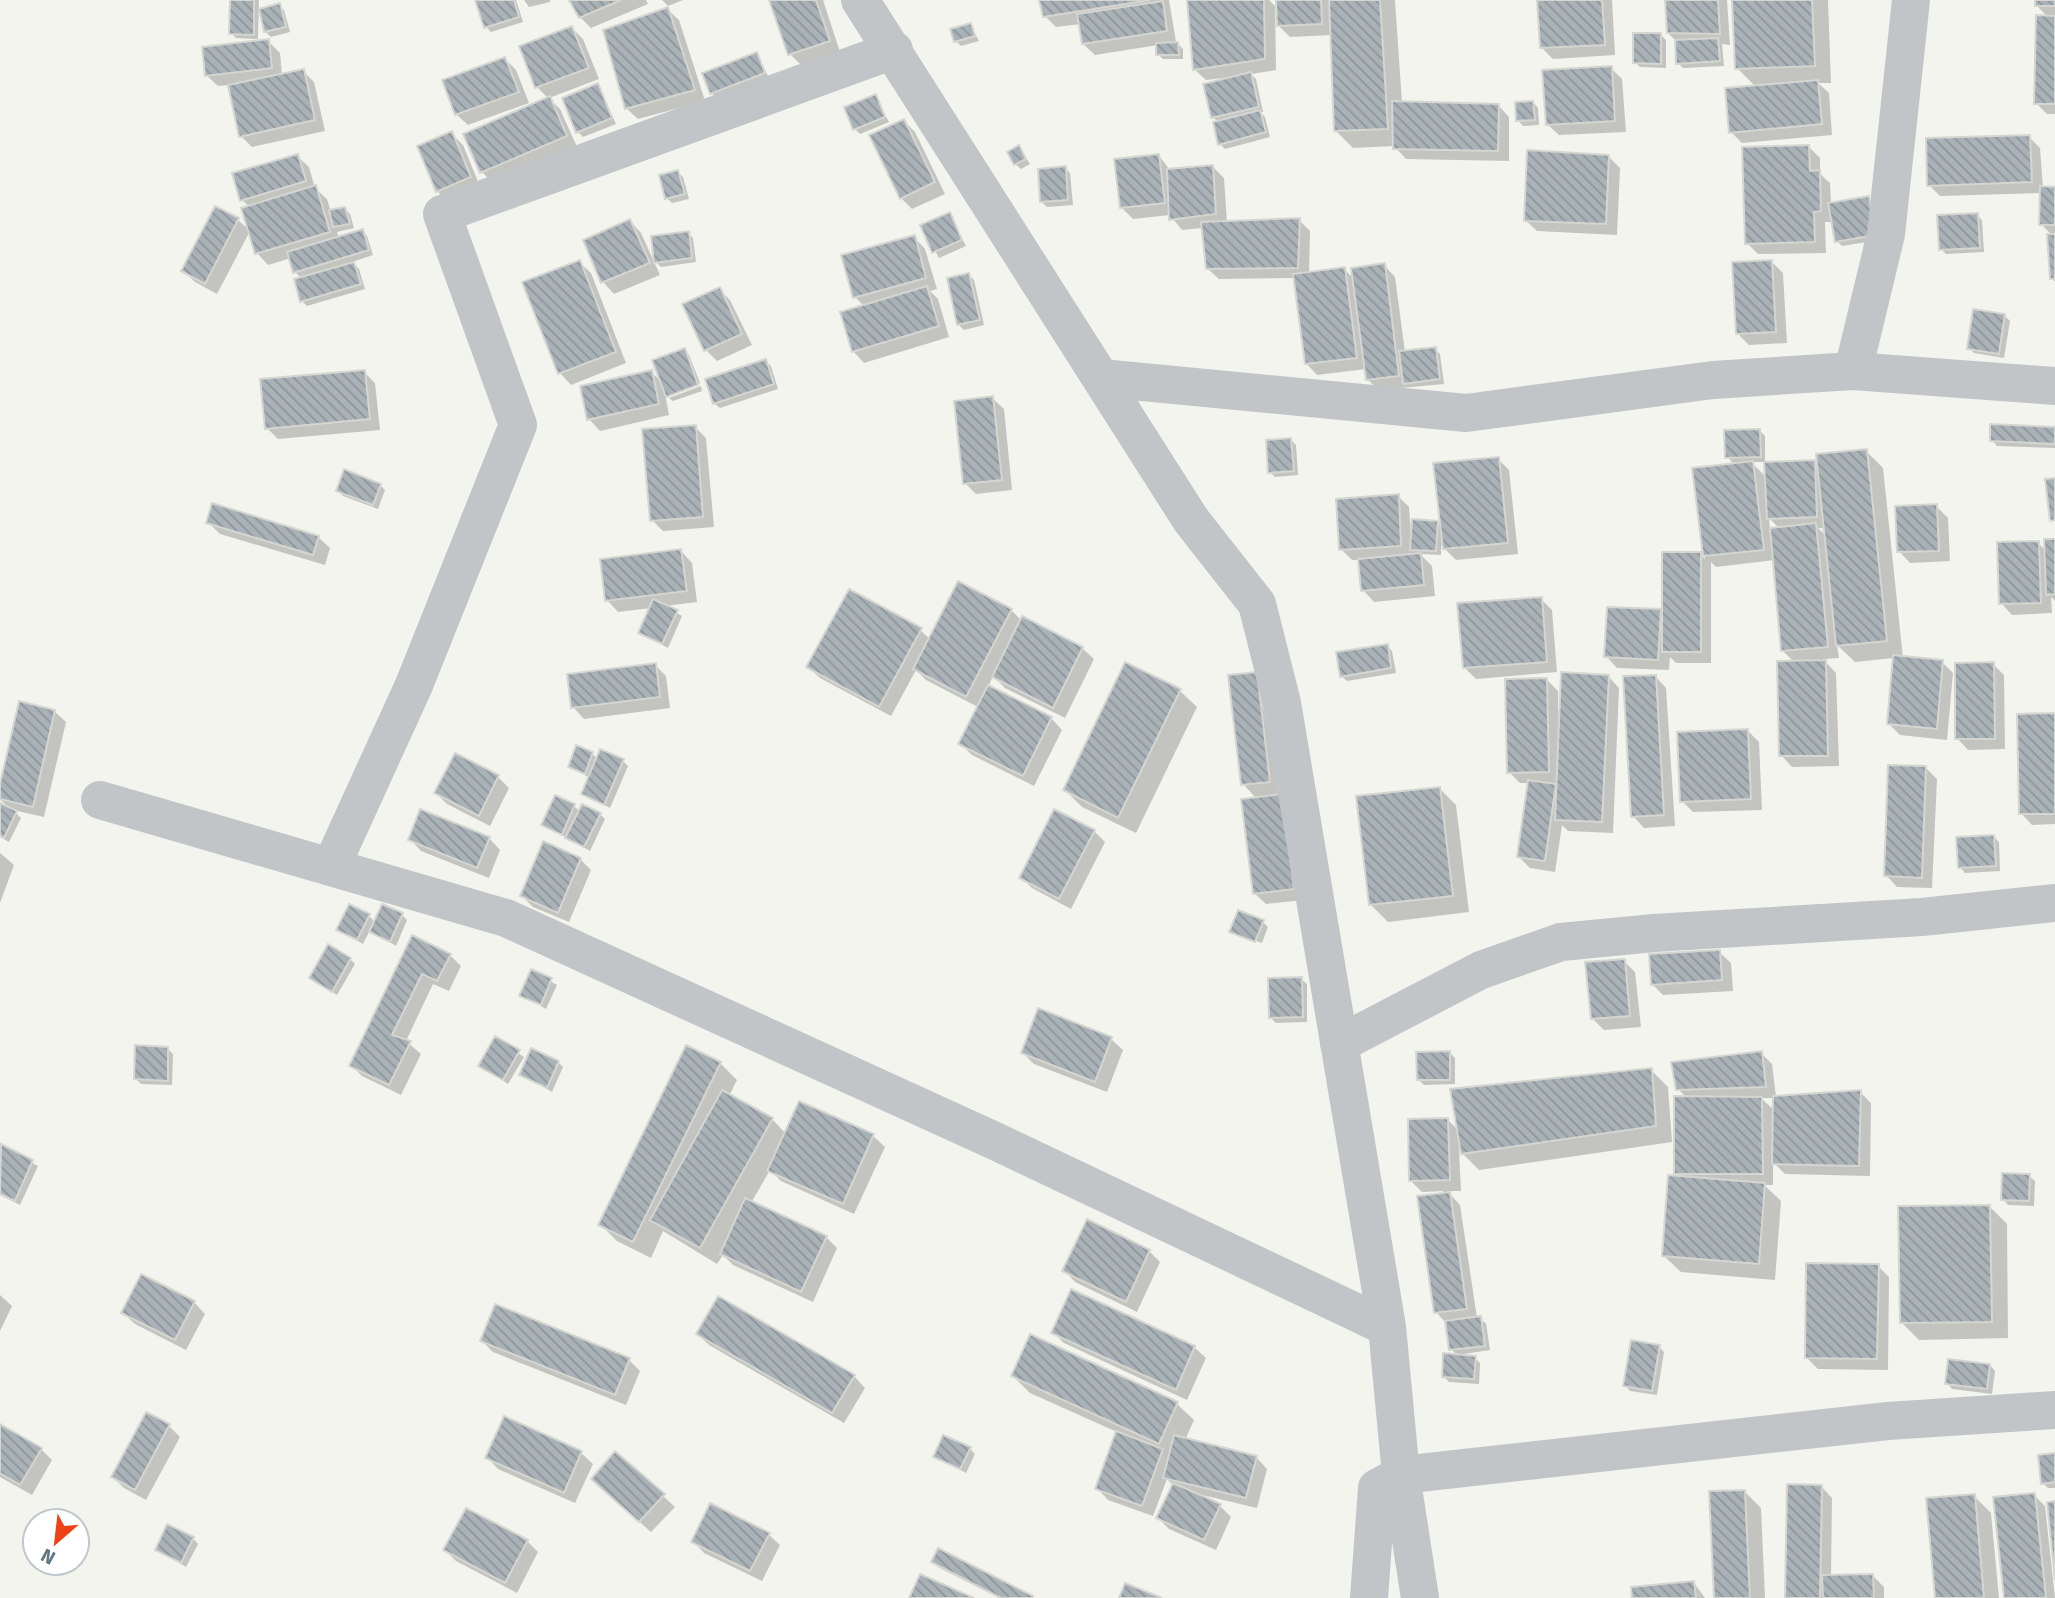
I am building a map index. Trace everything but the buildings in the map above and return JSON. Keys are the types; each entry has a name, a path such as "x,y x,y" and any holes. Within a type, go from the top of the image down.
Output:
{"street":[{"path":"860,0 1191,520 1257,604 1282,703 1387,1327 1401,1475 1420,1598"},
{"path":"1853,371 1886,234 1911,0"},
{"path":"331,867 414,685 518,425 442,214 894,50"},
{"path":"1101,378 1466,414 1713,380 1853,371 2055,386"},
{"path":"100,800 506,918 995,1141 1387,1327"},
{"path":"1339,1044 1481,970 1561,942 1654,933 1922,917 2055,903"},
{"path":"1369,1598 1377,1488 1401,1475 1888,1421 2055,1410"}]}
